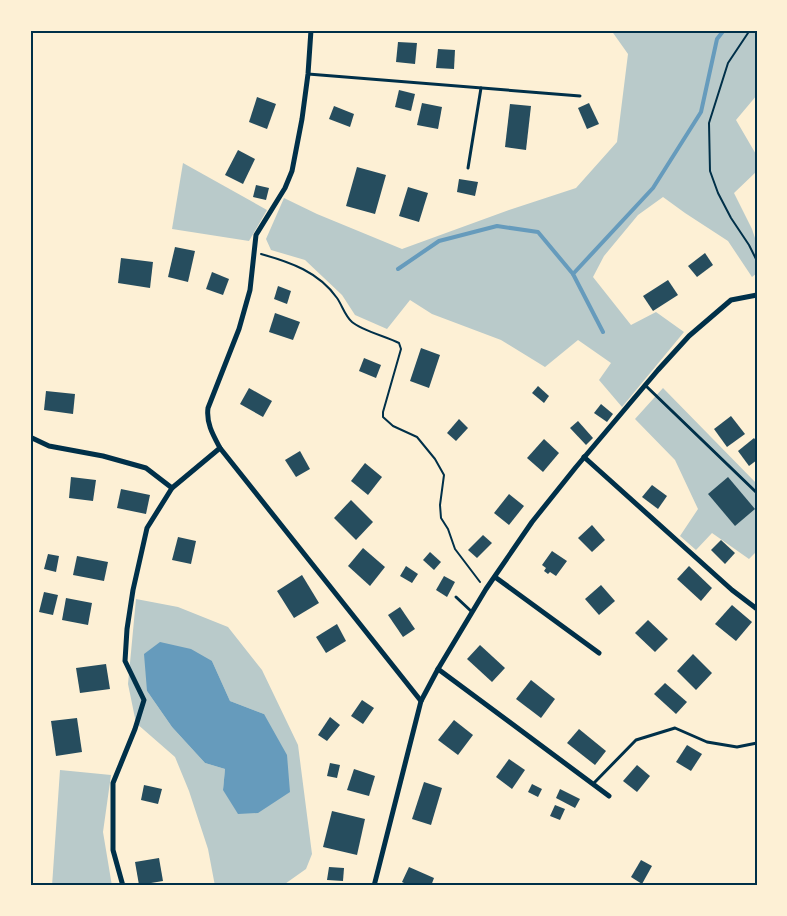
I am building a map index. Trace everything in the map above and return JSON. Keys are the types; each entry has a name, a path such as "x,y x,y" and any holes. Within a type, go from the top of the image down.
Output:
{"street":[{"path":"311,30 302,119 292,171 285,189 255,236 250,290 239,329 207,414 209,425 220,448 422,701"},
{"path":"374,886 422,701 438,669 486,589 532,522 584,457 689,336 731,300 757,295"},
{"path":"30,437 49,446 103,456 146,468 172,488"},
{"path":"123,886 113,850 113,783 144,700 125,661 126,629 133,590 147,528 172,488 220,448"},
{"path":"584,457 732,590 757,609"},
{"path":"495,576 599,653"},
{"path":"438,669 609,796"}],"lane":[{"path":"308,74 580,96"},
{"path":"468,168 481,88"},
{"path":"645,385 757,494"},
{"path":"456,597 472,612"},
{"path":"593,784 636,740 675,728 707,742 737,747 757,743"}],"path":[{"path":"750,30 728,63 709,123 710,171 717,193 750,245 757,261"},
{"path":"254,252 278,259 310,273 336,296 352,322 399,343 401,349 383,417 393,426 417,437 435,459 444,475 440,505 441,518 448,529 455,549 486,589"}],"shaded area":[{"path":"611,30 757,30 757,95 736,120 757,156 757,171 734,193 757,244 757,273 752,277 728,241 663,197 638,215 604,256 593,277 631,325 656,312 684,332 622,407 599,380 611,363 578,340 545,367 501,340 432,314 410,300 387,329 355,315 342,295 305,260 271,250 266,239 284,198 402,249 576,188 617,142 628,54"},
{"path":"183,163 267,210 249,241 172,229"},
{"path":"663,388 757,484 757,551 749,559 712,533 696,550 680,536 698,509 675,460 635,419"},
{"path":"136,599 178,607 228,627 262,670 298,745 312,854 306,869 282,886 215,886 208,849 175,757 136,723 128,684","holes":["212,661 230,701 264,714 223,790 225,769 205,763 172,727 147,691"]},
{"path":"60,770 111,775 103,832 112,886 52,886"}],"water":[{"path":"160,642 191,649 212,661 230,701 264,714 287,755 290,792 258,813 238,814 223,790 225,769 205,763 172,727 147,691 144,654"}],"building":[{"path":"398,42 417,43 415,64 396,62"},
{"path":"438,49 455,50 454,69 436,68"},
{"path":"399,90 415,94 411,111 395,107"},
{"path":"257,97 276,104 267,129 249,122"},
{"path":"422,103 442,107 438,129 417,125"},
{"path":"589,103 599,124 587,129 578,108"},
{"path":"510,104 531,106 526,150 505,147"},
{"path":"334,106 354,114 350,127 329,119"},
{"path":"238,150 255,159 243,184 225,175"},
{"path":"357,167 386,175 375,214 346,206"},
{"path":"459,179 478,182 475,196 457,192"},
{"path":"256,185 269,188 266,200 253,197"},
{"path":"408,187 428,193 419,222 399,216"},
{"path":"175,247 195,251 188,282 168,277"},
{"path":"705,253 713,265 697,277 688,266"},
{"path":"121,258 153,262 150,288 118,283"},
{"path":"212,272 229,279 223,295 206,289"},
{"path":"668,280 678,295 653,311 643,296"},
{"path":"278,286 291,291 287,304 274,299"},
{"path":"275,313 300,322 293,340 269,332"},
{"path":"421,348 440,355 429,388 410,381"},
{"path":"364,358 381,365 376,378 359,371"},
{"path":"538,386 549,396 544,403 532,393"},
{"path":"249,388 272,401 263,417 240,404"},
{"path":"46,391 75,394 73,414 44,410"},
{"path":"601,404 613,414 607,422 594,413"},
{"path":"731,416 745,434 727,447 714,429"},
{"path":"459,419 468,428 456,441 447,433"},
{"path":"578,421 593,438 586,445 570,428"},
{"path":"754,438 757,442 757,460 749,466 738,451"},
{"path":"544,439 559,453 543,472 527,458"},
{"path":"300,451 310,469 296,477 285,460"},
{"path":"365,463 382,477 368,495 351,481"},
{"path":"71,477 96,480 93,501 69,498"},
{"path":"728,477 755,509 735,526 708,494"},
{"path":"652,485 667,496 658,509 642,497"},
{"path":"121,489 150,495 146,514 117,508"},
{"path":"509,494 524,506 509,525 494,513"},
{"path":"351,500 373,522 356,540 334,518"},
{"path":"592,525 605,540 592,552 578,538"},
{"path":"483,535 492,543 477,558 468,550"},
{"path":"178,537 196,541 191,564 172,560"},
{"path":"721,540 735,553 725,564 711,550"},
{"path":"363,548 385,567 370,586 348,566"},
{"path":"552,551 567,561 556,576 544,571 546,568 542,565"},
{"path":"430,552 441,562 434,570 423,560"},
{"path":"48,554 59,556 56,572 44,569"},
{"path":"77,556 108,562 104,581 73,575"},
{"path":"406,566 418,574 412,583 400,576"},
{"path":"689,566 712,588 701,601 677,579"},
{"path":"302,575 319,603 294,618 277,591"},
{"path":"444,576 455,582 447,597 436,590"},
{"path":"601,585 615,601 599,615 585,599"},
{"path":"44,592 58,595 53,615 39,612"},
{"path":"66,598 92,603 88,625 62,620"},
{"path":"732,605 752,622 736,641 715,624"},
{"path":"400,607 415,629 403,637 388,615"},
{"path":"648,620 668,639 655,652 635,633"},
{"path":"337,624 346,641 326,653 316,637"},
{"path":"480,645 505,668 492,682 467,659"},
{"path":"693,654 712,673 696,690 677,671"},
{"path":"106,664 110,689 80,693 76,668"},
{"path":"531,680 555,699 541,718 516,699"},
{"path":"665,683 687,702 676,714 654,694"},
{"path":"362,700 374,708 363,724 351,716"},
{"path":"330,717 340,725 327,741 318,735"},
{"path":"77,718 82,752 56,756 51,721"},
{"path":"454,720 473,735 458,755 438,740"},
{"path":"579,729 606,751 595,765 567,743"},
{"path":"687,745 702,754 691,771 676,762"},
{"path":"509,759 525,770 512,789 496,777"},
{"path":"330,763 340,765 337,778 327,776"},
{"path":"637,765 650,776 637,792 623,781"},
{"path":"354,769 375,776 369,796 347,790"},
{"path":"424,782 442,788 431,825 412,819"},
{"path":"532,784 542,789 538,797 528,792"},
{"path":"144,785 162,789 158,804 141,800"},
{"path":"560,789 580,799 575,808 556,798"},
{"path":"555,805 565,809 560,820 550,816"},
{"path":"332,811 365,819 357,855 323,847"},
{"path":"159,858 163,881 139,885 135,862"},
{"path":"641,860 652,866 642,884 631,877"},
{"path":"329,867 344,868 343,881 327,880"},
{"path":"409,867 434,878 431,886 410,886 402,882"}],"waterway":[{"path":"603,332 573,274 653,188 701,112 717,39 724,30"},
{"path":"398,269 439,241 497,226 538,232 573,274"}]}
